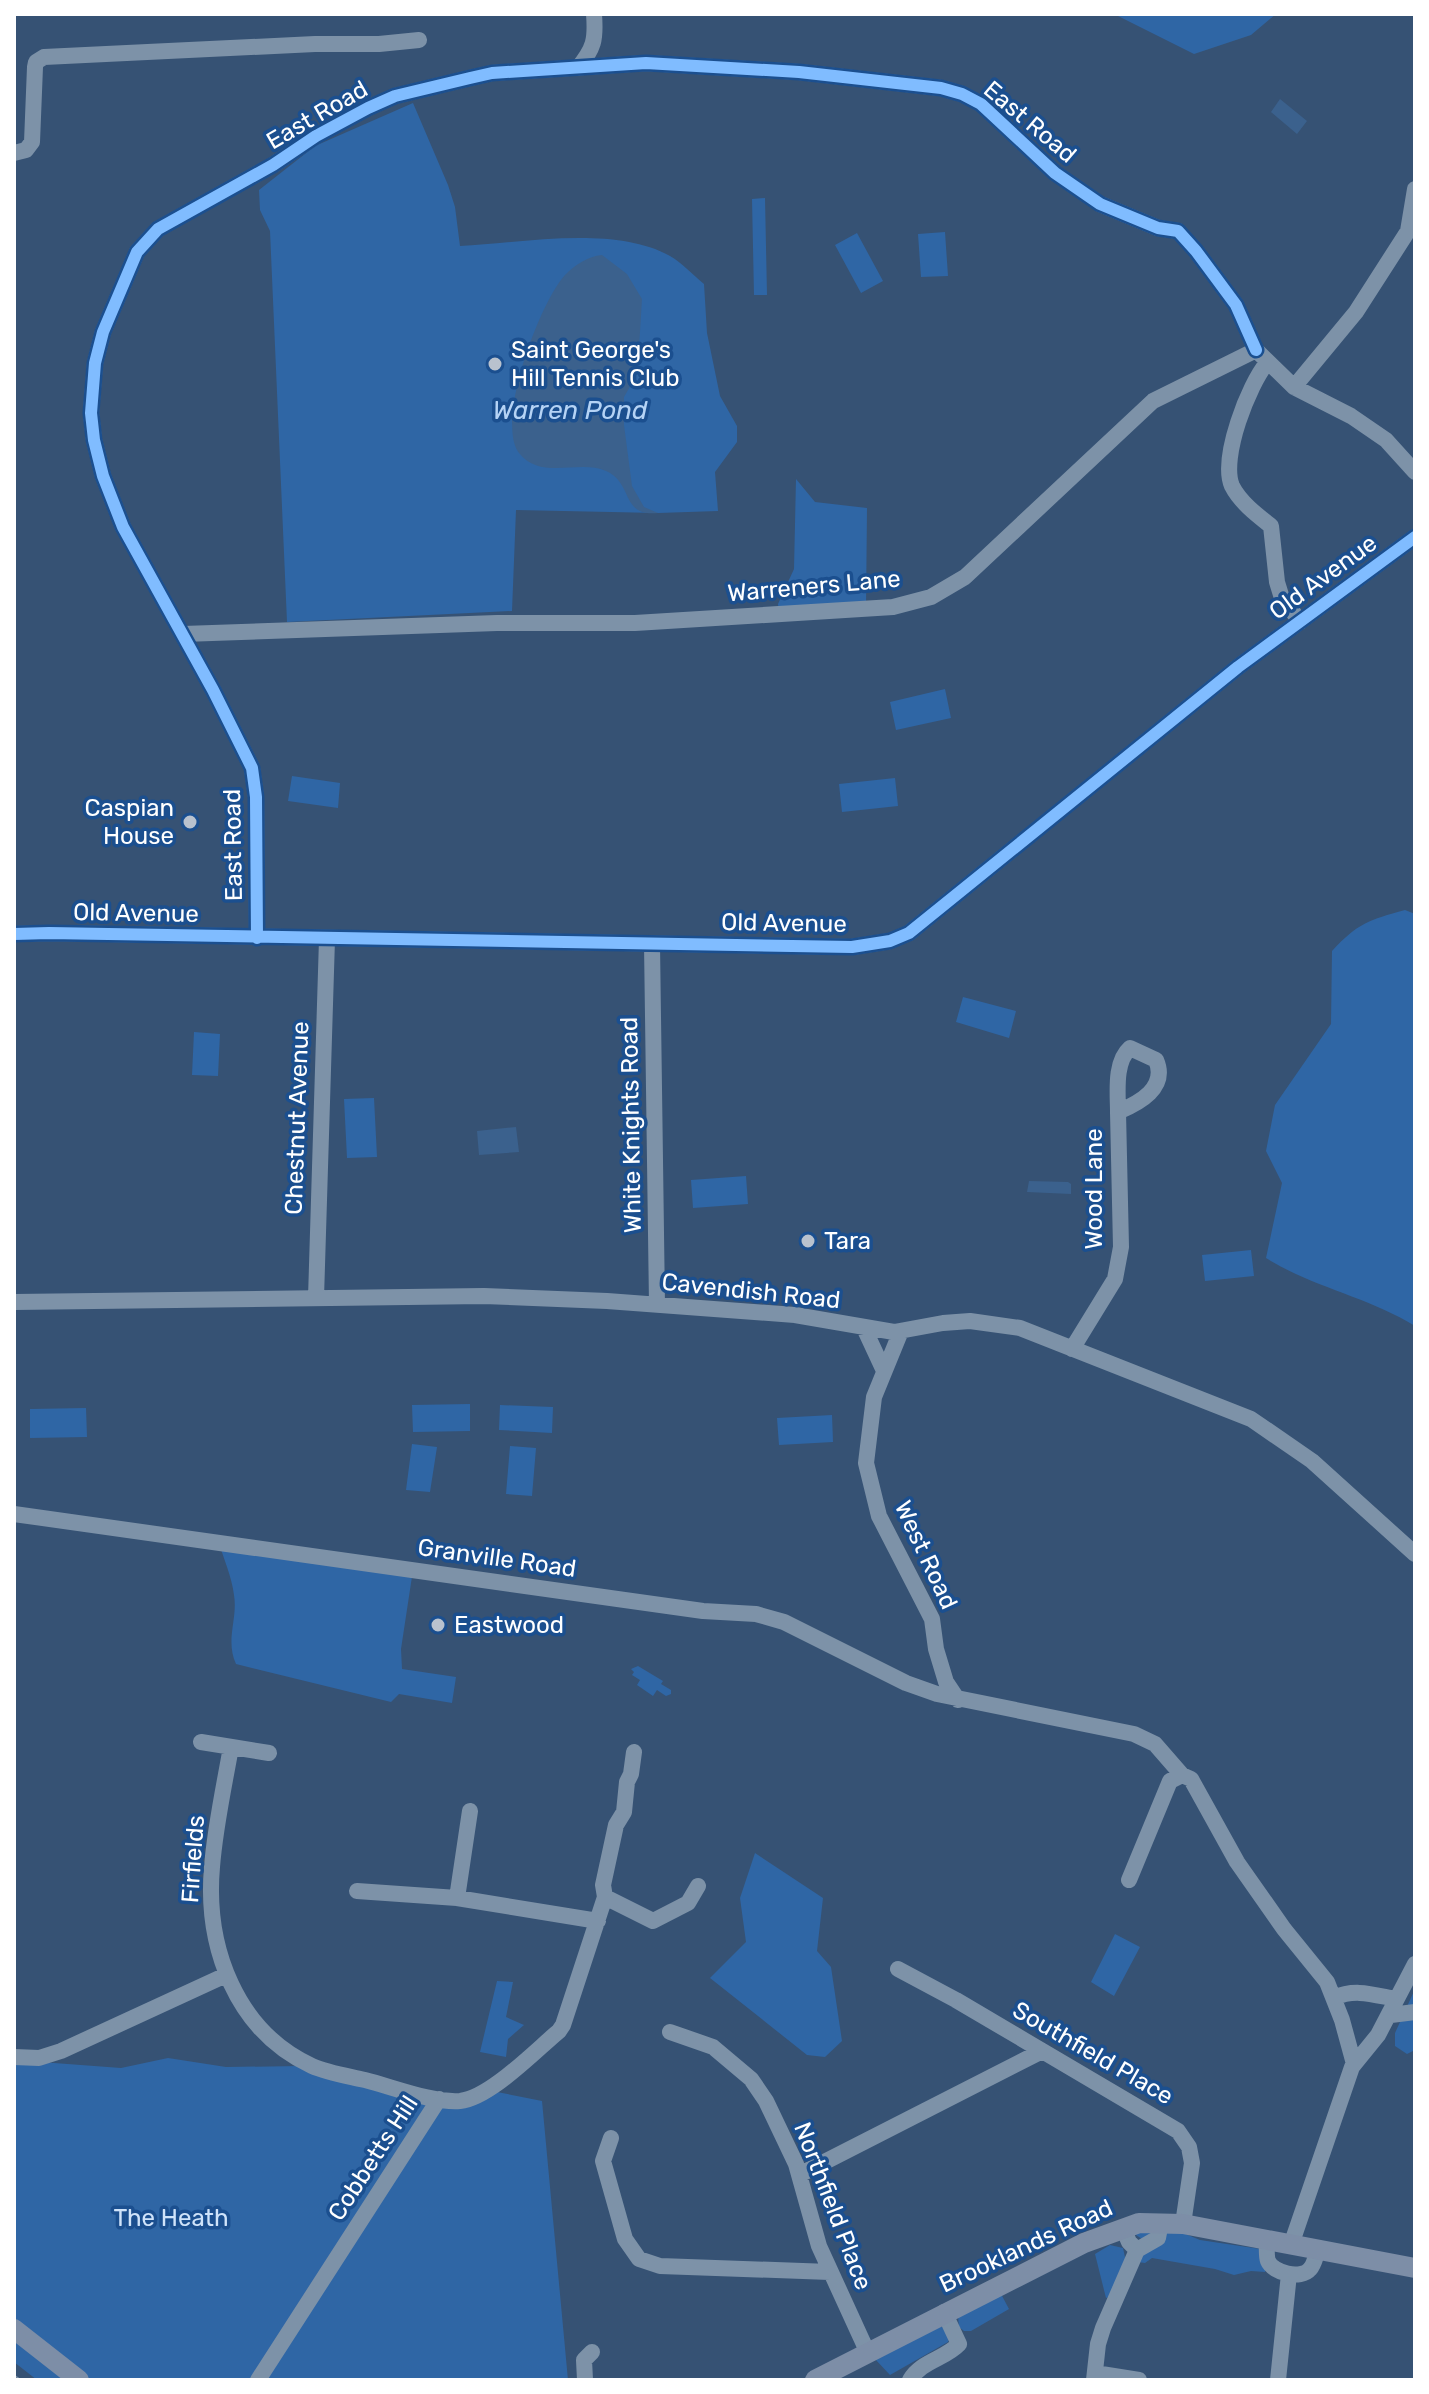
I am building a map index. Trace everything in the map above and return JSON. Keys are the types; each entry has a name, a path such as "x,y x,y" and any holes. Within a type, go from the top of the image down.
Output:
{"main road":[{"name":"Brooklands Road","path":"815,2380 1084,2243 1123,2228 1150,2222 1183,2224 1415,2268"},
{"path":"14,2329 79,2380"}],"street":[{"path":"578,68 588,56 596,38 594,14"},
{"path":"596,38 617,64"},
{"path":"14,153 26,150 32,142 35,67 36,62 44,57 419,40"},
{"name":"East Road","path":"257,938 256,797 252,768 183,634 123,527 103,476 91,413 95,363 103,332 137,252 158,229 273,165 316,136 395,96 492,73 617,64 799,72 941,88 981,104 1077,190 1129,217 1158,228 1178,231 1236,305 1262,356"},
{"path":"1294,387 1356,312 1408,231 1415,189"},
{"path":"1300,622 1281,595 1277,582 1271,526 1237,494 1230,482 1232,450 1238,425 1262,356 1294,387 1351,416 1386,440 1415,472"},
{"name":"Warreners Lane","path":"183,634 497,623 603,624 893,607 931,597 965,577 1153,401 1262,356"},
{"name":"Old Avenue","path":"14,934 852,947 890,941 909,933 1238,667 1415,537"},
{"name":"Chestnut Avenue","path":"316,1298 327,939"},
{"name":"White Knights Road","path":"652,944 657,1305"},
{"name":"Wood Lane","path":"1072,1349 1115,1279 1121,1247 1118,1112"},
{"name":"Cavendish Road","path":"14,1302 484,1296 795,1315 864,1328 901,1331 955,1322 1020,1328 1251,1419 1312,1461 1415,1554"},
{"path":"864,1328 884,1371"},
{"name":"West Road","path":"901,1331 874,1397 866,1463 869,1483 879,1516 932,1619 936,1649 946,1682 958,1700"},
{"name":"Granville Road","path":"14,1514 703,1611 756,1614 784,1622 906,1683 958,1700"},
{"path":"958,1700 1105,1726 1155,1744 1182,1775 1191,1779 1237,1862 1284,1929 1327,1982 1354,2064"},
{"path":"201,1742 269,1753"},
{"name":"Firfields","path":"231,1747 212,1867 214,1929 226,1975 254,2023 283,2048 313,2066 439,2099"},
{"name":"Cobbetts Hill","path":"258,2380 439,2099 462,2101 481,2093 559,2031 605,1897 603,1885 616,1825 624,1812 634,1752"},
{"path":"1129,1880 1170,1781 1182,1775"},
{"path":"457,1898 470,1811"},
{"path":"357,1891 457,1898 598,1921"},
{"path":"605,1897 653,1921 688,1903 698,1894"},
{"path":"1291,2245 1304,2198 1354,2064 1378,2035 1415,1964"},
{"name":"Southfield Place","path":"898,1969 1178,2131 1189,2147 1192,2163 1183,2224"},
{"path":"14,2057 39,2058 79,2044 226,1975"},
{"path":"1334,1998 1346,1992 1361,1992 1394,2007"},
{"path":"1394,2007 1395,2016 1415,2012"},
{"name":"Northfield Place","path":"670,2032 713,2047 751,2079 766,2101 799,2175 809,2216 830,2272 867,2351"},
{"path":"799,2175 1042,2051"},
{"path":"611,2138 603,2161 625,2239 631,2252 639,2259 660,2266 830,2272"},
{"path":"1139,2380 1095,2376 1098,2344 1137,2250 1158,2238 1161,2222"},
{"path":"1123,2228 1129,2242 1137,2250"},
{"path":"1267,2240 1267,2260 1273,2267 1289,2274 1301,2275 1310,2269 1318,2250"},
{"path":"1278,2380 1289,2274"},
{"path":"910,2380 918,2369 964,2343 944,2312"},
{"path":"585,2380 584,2360 592,2352"}],"green space":[{"path":"1114,14 1276,14 1251,35 1194,54"},
{"name":"Saint George's Hill Tennis Club","path":"413,103 448,185 455,207 460,246 568,238 622,241 670,256 704,284 707,333 720,396 737,426 737,442 715,472 718,511 516,510 512,611 287,622 270,231 260,210 259,190 315,146"},
{"path":"765,198 767,295 754,295 752,199"},
{"path":"945,232 948,276 921,277 918,234"},
{"path":"857,233 883,281 861,293 835,245"},
{"path":"796,479 815,502 867,508 866,608 779,612 778,604 794,569"},
{"path":"945,689 951,718 896,730 890,702"},
{"path":"292,776 340,783 338,808 288,801"},
{"path":"895,778 898,806 842,812 839,784"},
{"path":"1405,910 1415,914 1415,1326 1266,1258 1282,1183 1266,1151 1275,1105 1331,1024 1332,951 1365,924"},
{"path":"963,997 1016,1011 1009,1038 956,1022"},
{"path":"194,1032 220,1034 218,1076 192,1075"},
{"path":"374,1098 377,1157 347,1158 344,1099"},
{"path":"746,1176 748,1204 693,1208 691,1180"},
{"path":"1251,1250 1254,1276 1205,1281 1202,1255"},
{"path":"470,1404 470,1431 413,1432 412,1405"},
{"path":"500,1405 553,1407 552,1433 499,1430"},
{"path":"86,1408 87,1437 30,1438 30,1409"},
{"path":"832,1415 833,1442 779,1445 777,1418"},
{"path":"412,1444 437,1447 430,1492 406,1490"},
{"path":"510,1446 536,1448 532,1496 506,1494"},
{"path":"218,1540 413,1570 401,1649 402,1669 456,1677 452,1703 399,1694 391,1702 236,1664 232,1646 234,1595"},
{"path":"638,1666 663,1681 661,1684 671,1690 671,1694 666,1696 657,1690 653,1696 637,1685 640,1680 632,1675 634,1672 631,1669"},
{"path":"755,1853 823,1898 817,1951 831,1967 842,2041 825,2057 807,2055 710,1978 746,1942 740,1898"},
{"path":"1115,1934 1140,1947 1114,1996 1091,1982"},
{"path":"497,1981 513,1982 506,2017 524,2025 508,2039 506,2057 480,2052"},
{"path":"1415,1989 1415,2050 1407,2054 1395,2046 1395,2033"},
{"name":"The Heath","path":"168,2058 226,2067 301,2066 430,2102 252,2380 89,2380 14,2321 14,2060 121,2068"},
{"path":"492,2091 542,2101 568,2380 263,2380 441,2101"},
{"path":"1130,2231 1183,2233 1200,2240 1267,2250 1265,2272 1234,2275 1152,2258 1145,2263 1138,2262 1142,2239"},
{"path":"1110,2245 1123,2248 1126,2262 1111,2296 1106,2298 1095,2254"},
{"path":"1001,2294 1009,2309 971,2331 959,2327 958,2316"},
{"path":"938,2326 945,2328 948,2342 890,2375 875,2359"},
{"path":"14,2337 69,2380 37,2380 14,2362"}],"water":[{"path":"1280,99 1307,121 1297,134 1271,112"},
{"name":"Warren Pond","path":"602,255 627,274 642,299 638,365 624,397 624,425 632,486 644,507 658,513 638,510 632,505 621,483 606,471 584,467 549,468 528,461 519,453 513,438 516,390 544,310 569,271 587,259"},
{"path":"516,1127 519,1152 479,1155 477,1131"},
{"path":"1029,1181 1068,1182 1071,1184 1071,1194 1027,1192"}],"cycle path":[{"path":"257,938 256,797 252,768 213,690 123,527 103,476 91,413 95,363 103,332 137,252 158,229 273,165 316,136 395,96 492,73 646,63 799,72 941,88 981,104 1055,173 1100,204 1158,228 1178,231 1236,305 1256,350"},
{"path":"14,934 852,947 890,941 909,933 1238,667 1415,537"}],"place":[{"name":"Saint George's Hill Tennis Club","path":"495,364"},
{"name":"Caspian House","path":"190,822"},
{"name":"Tara","path":"808,1241"},
{"name":"Eastwood","path":"438,1625"}]}
